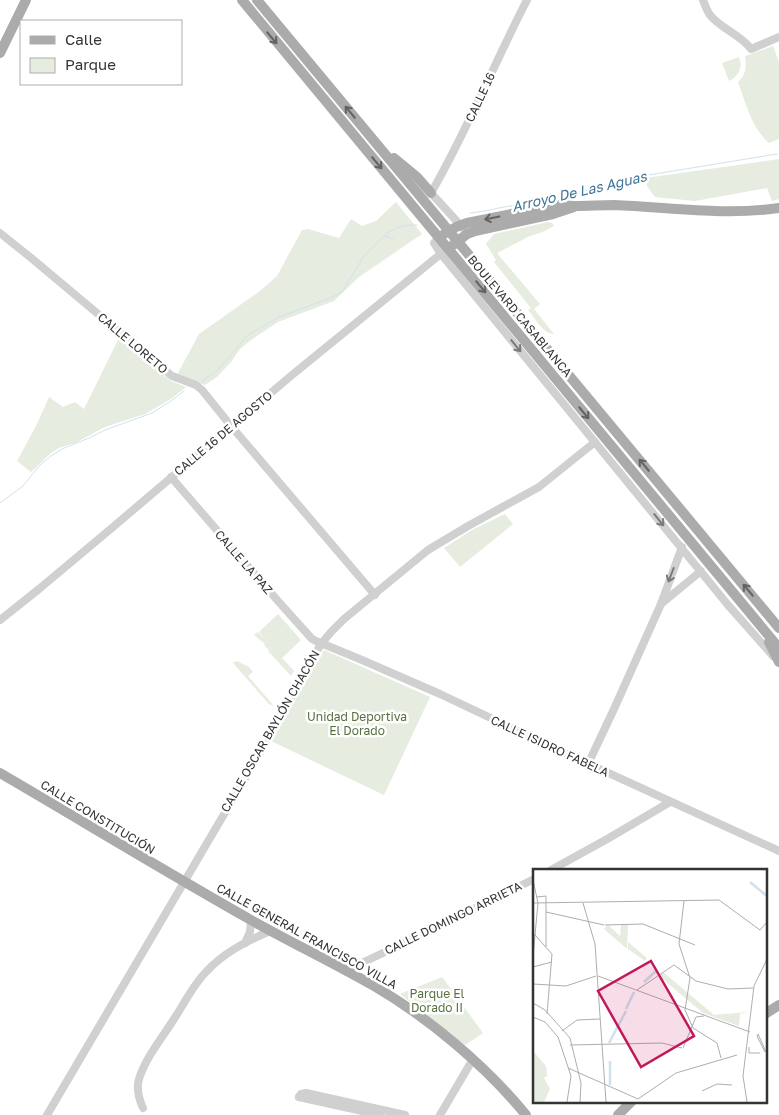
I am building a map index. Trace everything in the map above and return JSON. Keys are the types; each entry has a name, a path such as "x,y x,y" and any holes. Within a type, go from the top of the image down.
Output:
{"main road":[{"path":"0,53 26,0"},
{"name":"BOULEVARD CASABLANCA","path":"242,0 439,238 445,251 779,648"},
{"name":"BOULEVARD CASABLANCA","path":"257,0 779,628"},
{"path":"378,146 398,160 431,193"},
{"path":"439,238 449,230 464,229 475,231 553,214 574,206 614,205 732,212 778,208"},
{"path":"445,251 457,241 464,229"},
{"path":"764,629 779,662"},
{"name":"CALLE CONSTITUCIÓN","path":"0,773 184,882"},
{"name":"CALLE GENERAL FRANCISCO VILLA","path":"184,882 270,931 375,987 416,1014 497,1082 526,1115"},
{"path":"766,1013 779,1005"},
{"path":"618,1115 631,1102"}],"street":[{"name":"CALLE 16","path":"431,193 527,0"},
{"path":"703,0 708,13 746,42 751,49 779,37"},
{"path":"431,193 464,229"},
{"name":"CALLE LORETO","path":"0,233 172,376 199,387 375,595"},
{"path":"445,251 595,442 728,605 779,662"},
{"name":"CALLE 16 DE AGOSTO","path":"0,620 231,426 445,251"},
{"name":"CALLE OSCAR BAYLÓN CHACÓN","path":"47,1115 321,644 344,619 435,545 538,487 595,442"},
{"name":"CALLE LA PAZ","path":"172,477 283,608 312,639 321,644"},
{"path":"588,764 661,604 682,547"},
{"path":"661,604 701,571"},
{"name":"CALLE ISIDRO FABELA","path":"321,644 440,694 779,851"},
{"path":"553,869 670,802"},
{"name":"CALLE DOMINGO ARRIETA","path":"345,971 450,922 533,880"},
{"path":"245,944 250,932 251,920"},
{"path":"143,1108 139,1100 139,1080 154,1050 190,993 206,972 232,951 270,931"},
{"path":"440,1115 473,1060"},
{"path":"380,1115 299,1097 302,1093 306,1093 405,1115"}],"green space":[{"path":"773,46 779,62 779,139 769,143 753,122 738,82 745,70 745,56"},
{"path":"739,57 741,64 739,71 729,81 722,63"},
{"path":"779,159 779,199 772,201 767,188 695,201 655,197 647,186 646,178"},
{"path":"396,202 422,234 359,277 334,301 278,322 251,340 240,349 217,377 205,385 179,376 179,371 199,334 260,291 277,276 302,230 308,229 339,238 351,219 362,226 376,221"},
{"path":"548,222 554,226 497,253 540,304 534,309 554,334 543,329 528,310 531,308 494,262 496,260 486,244 494,234"},
{"path":"119,338 171,381 186,387 171,399 145,414 105,427 75,443 59,448 31,472 17,461 49,397 63,407 75,402 84,409"},
{"path":"505,514 513,524 460,567 444,548 472,530"},
{"path":"278,614 301,640 282,658 294,671 291,676 268,651 265,644 254,635 258,632 270,645 259,632"},
{"name":"Unidad Deportiva El Dorado","path":"324,650 430,697 384,795 271,741"},
{"path":"234,661 249,667 253,672 248,676 274,706 269,704 233,663"},
{"name":"Parque El Dorado II","path":"442,977 483,1033 465,1045 400,994"}],"waterway":[{"name":"Arroyo De Las Aguas","path":"470,213 531,203 602,187 618,180 777,154"},
{"path":"385,235 400,227 417,225"},
{"name":"Arroyo De Las Aguas","path":"201,382 219,369 248,335 277,318 342,292 364,256 384,236 393,239"},
{"name":"Arroyo De Las Aguas","path":"0,503 23,486 40,465 62,449 105,430 152,413 184,391"}]}
